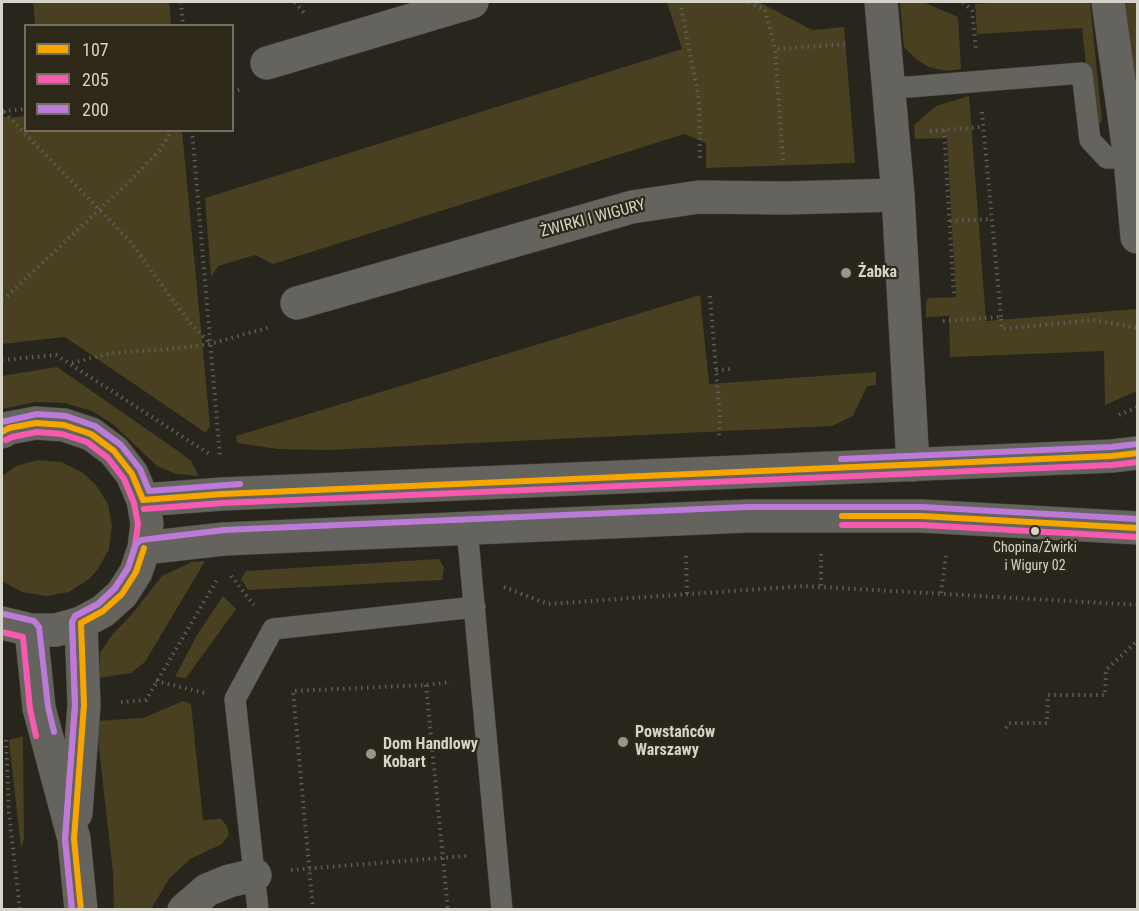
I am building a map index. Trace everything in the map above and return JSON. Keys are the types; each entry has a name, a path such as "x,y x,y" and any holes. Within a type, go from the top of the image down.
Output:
{"main road":[{"path":"267,63 472,2"},
{"path":"881,2 898,195 913,465"},
{"path":"1108,2 1134,158 1137,237"},
{"name":"ŻWIRKI I WIGURY","path":"297,303 632,207 699,197 785,198 898,195"},
{"path":"2,432 9,428 36,423 64,425 92,434 114,451 132,474 143,500 147,524 144,548 136,572 122,594 103,611 81,623 56,630 16,626 74,839 81,909"},
{"path":"143,500 222,494 913,465 1137,453"},
{"path":"144,548 224,554 467,528 747,516 897,516 1137,528"},
{"path":"74,839 84,705 81,623"},
{"path":"184,909 207,890 229,881 255,875"}],"lane":[{"path":"889,87 1082,73 1090,140 1107,158 1134,158"},
{"path":"467,528 502,909"},
{"path":"258,909 235,699 273,629 475,607"}],"path":[{"path":"181,2 183,24"},
{"path":"295,2 303,11"},
{"path":"680,2 699,100 701,148 699,197"},
{"path":"749,2 765,10 775,49 785,198"},
{"path":"963,2 972,11 1002,329 1093,320 1137,328"},
{"path":"775,49 850,44 851,55"},
{"path":"3,111 24,109"},
{"path":"3,111 129,240 182,313 210,344"},
{"path":"920,131 983,127"},
{"path":"944,130 954,296"},
{"path":"2,299 100,210 160,150 171,132"},
{"path":"2,360 56,355 201,450 220,460 192,132"},
{"path":"950,221 991,219"},
{"path":"710,296 720,418 719,442"},
{"path":"71,363 112,353 210,344 298,319 297,303"},
{"path":"934,321 1000,317"},
{"path":"716,370 731,369"},
{"path":"821,546 821,586"},
{"path":"686,552 687,594"},
{"path":"941,593 947,552"},
{"path":"146,700 224,554 273,629"},
{"path":"472,574 548,604 821,586 1137,605"},
{"path":"1006,728 1009,723 1047,723 1048,695 1105,695 1106,670 1137,640"},
{"path":"313,909 293,691 426,685 482,678"},
{"path":"156,681 235,699"},
{"path":"426,685 448,909"},
{"path":"6,733 9,813 20,909"},
{"path":"255,875 309,868 497,853"}],"shaded area":[{"path":"33,2 169,2 171,24 35,24"},
{"path":"667,2 759,2 812,30 844,27 855,163 706,168 706,143 684,134 273,264 255,255 218,266 211,277 205,198 682,49"},
{"path":"900,2 923,2 958,17 961,69 946,71 929,67 917,60 904,47"},
{"path":"1090,2 1102,121 1099,124 1092,121 1082,28 977,34 975,4"},
{"path":"1123,2 1137,2 1137,104"},
{"path":"969,96 986,321 1137,309 1137,391 1105,405 1104,351 950,357 949,316 926,317 926,302 929,298 956,297 947,138 915,139 914,125 936,106"},
{"path":"2,116 7,118 24,116 24,132 182,132 210,425 206,433 65,337 2,344"},
{"path":"700,295 709,384 876,372 876,385 867,386 853,416 832,426 326,450 278,449 237,443 236,436"},
{"path":"57,367 178,451 191,461 199,476 176,474 157,466 114,425 92,411 64,403 35,402 2,409 2,376"},
{"path":"38,460 61,462 82,472 96,485 108,504 112,526 109,549 98,569 89,579 69,592 46,596 22,592 2,581 2,476 16,466"},
{"path":"439,559 444,568 442,580 248,590 241,579 246,571"},
{"path":"205,561 145,662 131,673 99,678 100,653 112,635 162,576 192,562"},
{"path":"223,596 236,609 186,678 175,677 197,635"},
{"path":"183,701 191,704 203,820 221,819 227,826 229,835 222,844 190,859 169,879 151,909 114,909 113,873 96,721 143,718"},
{"path":"23,736 24,839 21,848 9,740"}],"transit line":[{"name":"200","path":"2,422 37,414 66,416 95,426 121,445 140,469 149,491 240,484"},
{"name":"107","path":"2,432 9,428 36,423 64,425 91,434 114,451 132,474 143,500"},
{"name":"205","path":"6,440 37,432 62,434 87,442 108,458 124,479 134,503 138,524 135,546 128,568 115,588 98,604 75,616 72,622 75,705 65,839 72,910"},
{"name":"200","path":"841,459 1137,444"},
{"name":"107","path":"143,500 222,494 1112,456 1138,453"},
{"name":"205","path":"144,509 223,503 1112,465 1138,462"},
{"name":"200","path":"72,910 65,839 75,705 72,622 75,616 98,604 115,588 128,568 136,544 141,540 224,530 747,507 921,507 1138,519"},
{"name":"107","path":"842,516 921,516 1138,528"},
{"name":"205","path":"842,525 921,525 1138,537"},
{"name":"107","path":"81,623 103,611 122,594 136,572 144,548"},
{"name":"200","path":"4,614 34,621 39,627 48,707 54,732"},
{"name":"107","path":"81,623 84,705 74,839 81,910"},
{"name":"205","path":"2,632 23,637 30,709 36,736"}],"place":[{"name":"Żabka","path":"846,273"},
{"name":"Chopina/Żwirki i Wigury 02","path":"1035,531"},
{"name":"Powstańców Warszawy","path":"623,742"},
{"name":"Dom Handlowy Kobart","path":"371,754"}]}
